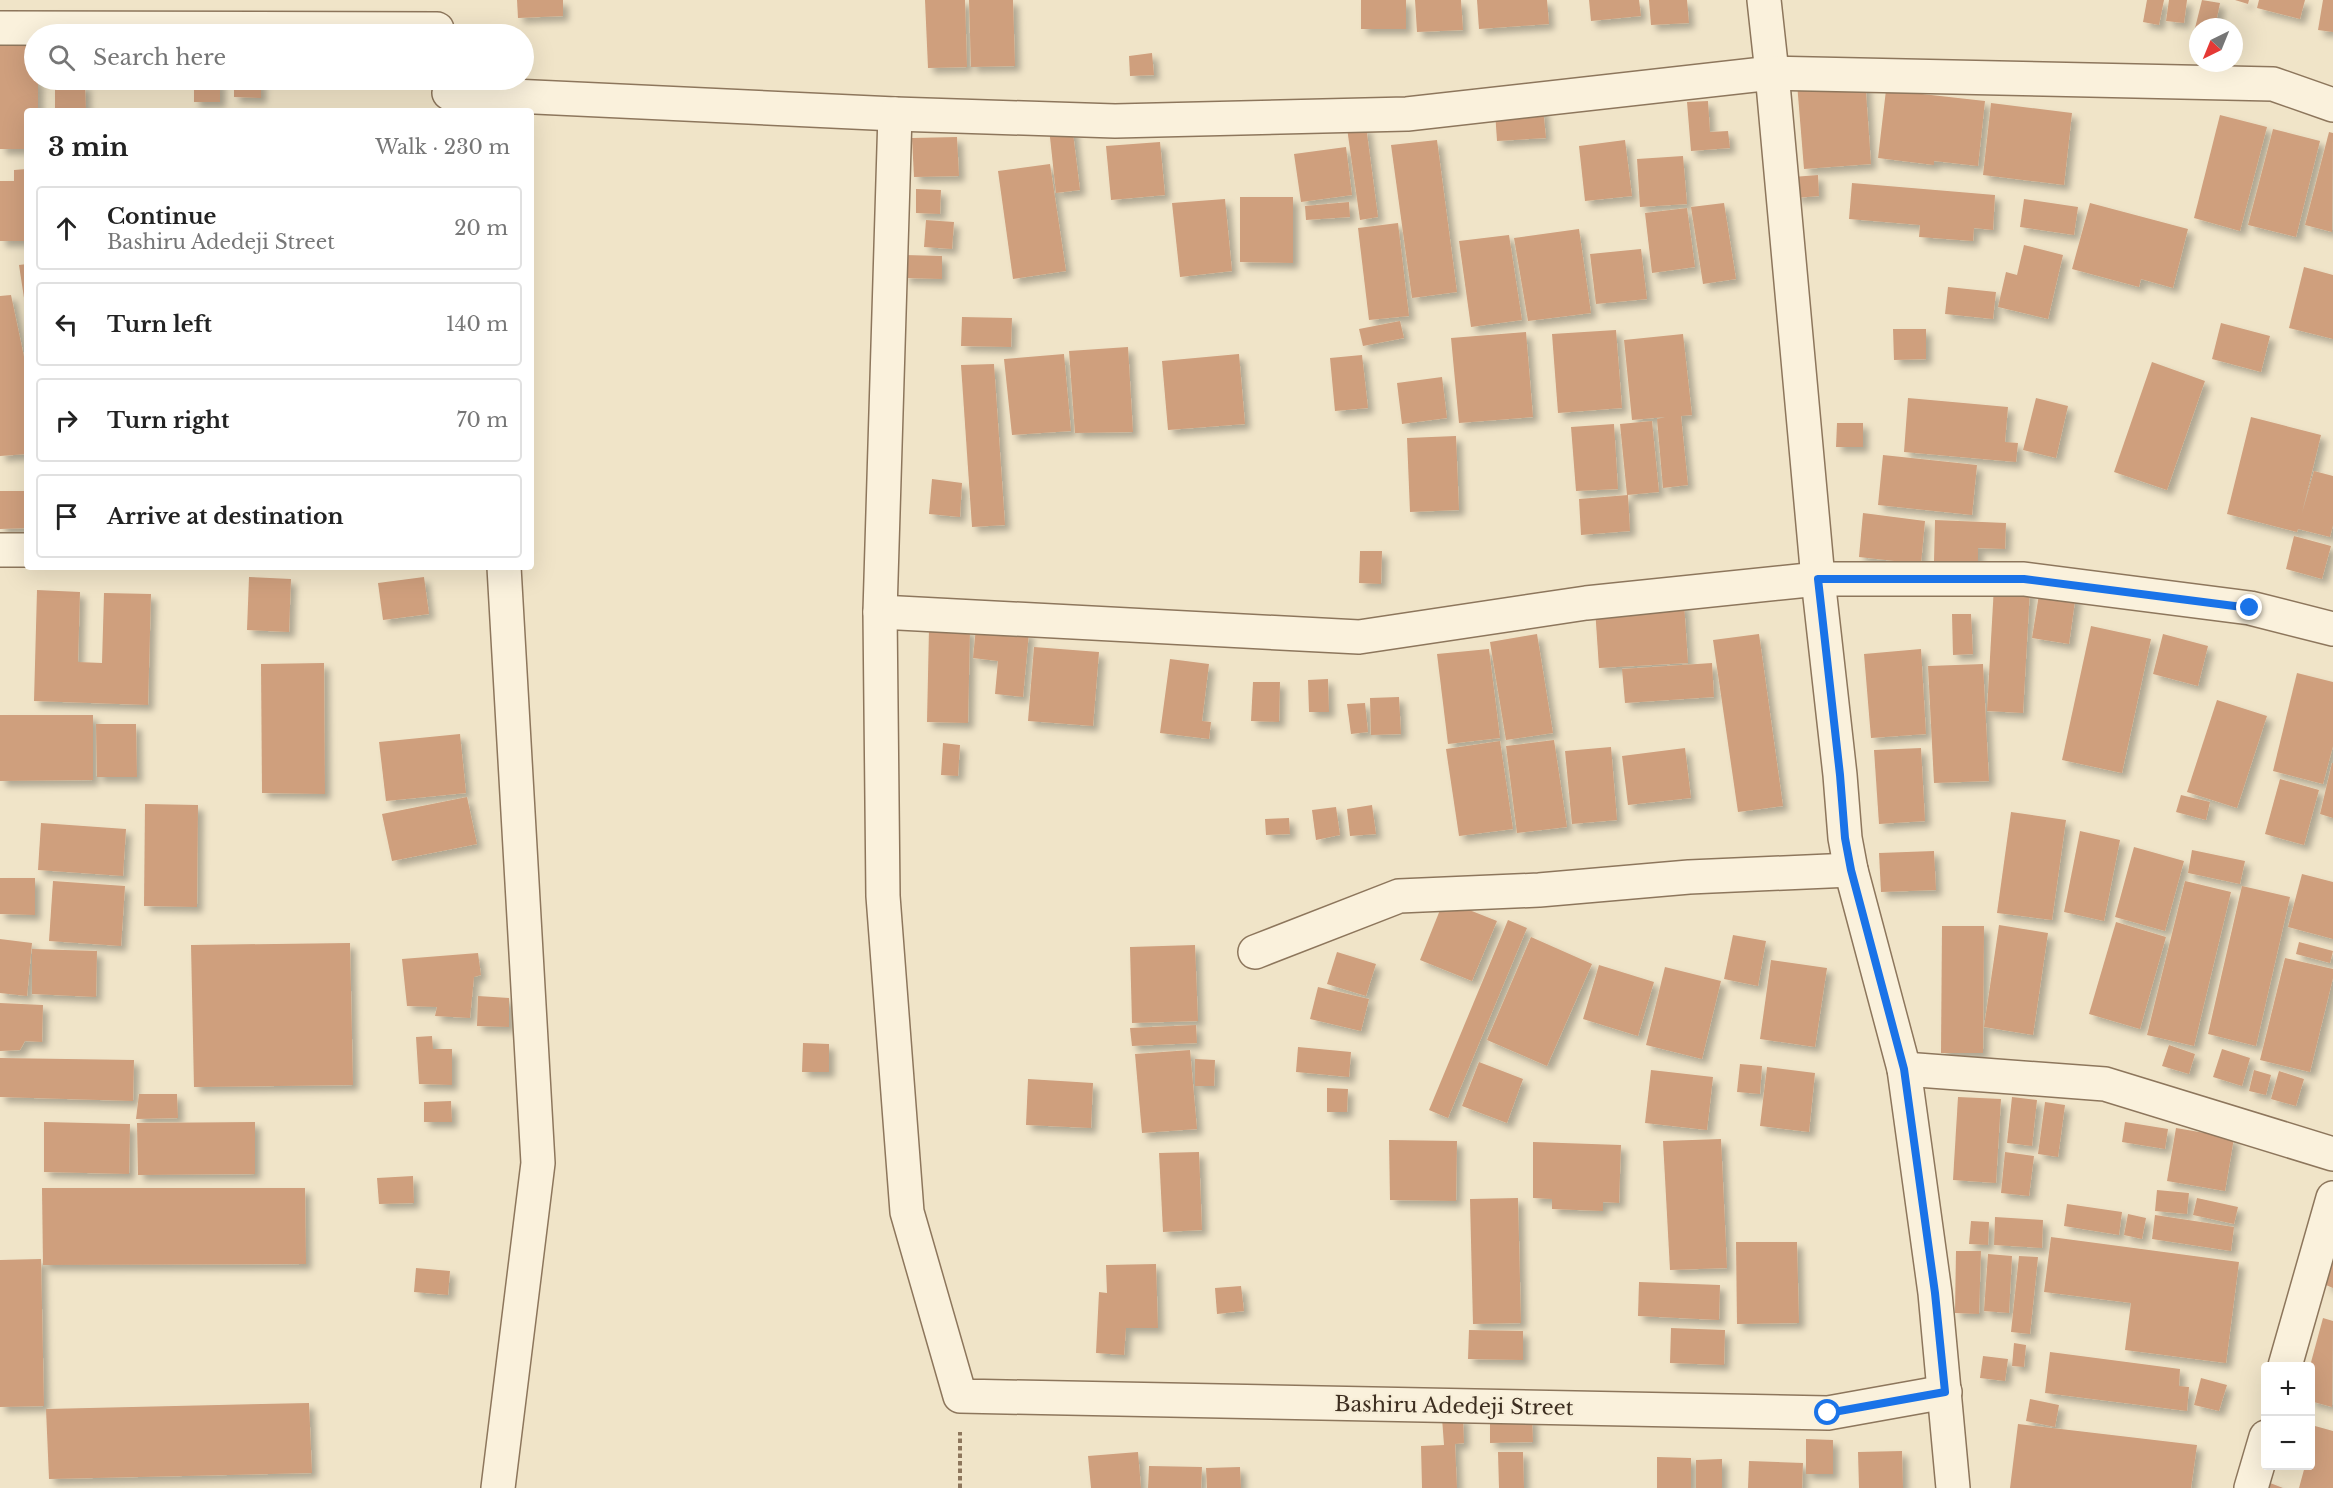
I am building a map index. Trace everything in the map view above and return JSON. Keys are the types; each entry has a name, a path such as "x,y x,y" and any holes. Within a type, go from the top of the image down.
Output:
{"street":[{"path":"1764,0 1773,73 1818,579 1839,763 1845,838 1851,870 1904,1069 1935,1293 1953,1488"},
{"path":"249,24 436,21"},
{"path":"0,28 24,28"},
{"path":"449,94 895,114 1115,121 1407,114 1773,73 2273,84 2333,105"},
{"path":"895,114 880,612 883,896 907,1212 960,1396"},
{"path":"0,550 24,550"},
{"path":"498,1488 538,1163 504,570"},
{"path":"880,612 1359,637 1586,603 1818,579 2024,579 2250,608 2333,629"},
{"path":"1255,952 1399,896 1539,890 1689,877 1851,870"},
{"path":"1904,1069 2105,1083 2333,1154"},
{"path":"2287,1362 2333,1198"},
{"name":"Bashiru Adedeji Street","path":"960,1396 1828,1413 1945,1392"},
{"path":"2251,1488 2261,1452"}],"path":[{"path":"960,1396 960,1488"}],"building":[{"path":"517,0 563,0 563,16 518,18"},
{"path":"925,0 965,0 967,67 928,68"},
{"path":"969,0 1013,0 1015,66 971,67"},
{"path":"1361,0 1406,0 1406,29 1361,29"},
{"path":"1415,0 1461,0 1463,30 1417,32"},
{"path":"1477,0 1547,0 1549,24 1479,29"},
{"path":"1589,0 1639,0 1641,16 1591,21"},
{"path":"1649,0 1687,0 1689,23 1651,25"},
{"path":"2147,0 2164,0 2159,25 2143,22"},
{"path":"2169,0 2187,0 2184,23 2166,21"},
{"path":"2202,0 2220,3 2217,18 2198,18"},
{"path":"2235,0 2249,0 2248,4"},
{"path":"2259,0 2305,0 2300,19 2257,8"},
{"path":"2323,0 2333,0 2333,32 2318,30"},
{"path":"0,38 24,38 24,90 38,90 38,108 24,108 24,149 0,149"},
{"path":"1152,53 1154,75 1130,76 1129,56"},
{"path":"1865,78 1871,164 1804,169 1797,83"},
{"path":"55,90 85,90 86,108 55,108"},
{"path":"194,90 220,90 220,102 194,102"},
{"path":"234,90 261,90 261,98 234,97"},
{"path":"1886,90 1985,101 1978,166 1934,161 1934,165 1878,158"},
{"path":"1708,101 1710,132 1728,131 1730,148 1691,151 1687,102"},
{"path":"1991,103 2072,113 2064,185 1983,175"},
{"path":"1543,108 1546,138 1497,141 1495,111"},
{"path":"2220,115 2267,127 2240,231 2194,218"},
{"path":"1072,125 1080,190 1056,193 1049,128"},
{"path":"1366,126 1378,217 1360,220 1347,128"},
{"path":"2273,129 2320,141 2296,237 2248,225"},
{"path":"2329,132 2333,133 2332,232 2305,225"},
{"path":"957,137 959,176 914,177 912,138"},
{"path":"1437,140 1457,292 1412,298 1391,145"},
{"path":"1625,140 1632,196 1585,201 1579,146"},
{"path":"1160,142 1165,195 1111,200 1106,146"},
{"path":"1346,147 1352,195 1301,202 1294,154"},
{"path":"1683,156 1687,204 1640,207 1637,159"},
{"path":"1050,164 1066,271 1013,279 998,171"},
{"path":"24,169 24,241 0,241 0,181 14,181 14,170"},
{"path":"1818,175 1819,196 1795,198 1793,177"},
{"path":"1852,183 1995,195 1993,230 1974,228 1973,241 1919,237 1920,225 1849,219"},
{"path":"916,189 941,190 940,214 916,213"},
{"path":"1240,197 1293,197 1293,263 1240,262"},
{"path":"1225,199 1232,271 1180,277 1172,203"},
{"path":"2024,199 2078,207 2074,235 2020,227"},
{"path":"1349,202 1350,217 1306,220 1305,206"},
{"path":"1724,203 1736,279 1703,284 1691,207"},
{"path":"2090,203 2188,229 2173,288 2141,279 2139,287 2072,269"},
{"path":"1687,208 1695,267 1652,273 1645,213"},
{"path":"926,220 954,222 952,249 924,247"},
{"path":"1398,223 1409,316 1369,320 1358,228"},
{"path":"1579,229 1591,313 1528,321 1514,238"},
{"path":"1509,235 1522,320 1471,327 1459,241"},
{"path":"2024,245 2063,255 2048,319 1998,307 2006,272 2017,275"},
{"path":"1641,249 1647,299 1596,304 1590,254"},
{"path":"905,255 942,256 942,279 904,278"},
{"path":"24,264 24,298 19,265"},
{"path":"2304,267 2333,275 2333,339 2289,328"},
{"path":"1948,287 1996,292 1993,319 1945,314"},
{"path":"11,295 24,357 24,454 0,456 0,296"},
{"path":"962,317 1012,318 1011,347 961,346"},
{"path":"1400,321 1404,338 1363,346 1359,329"},
{"path":"2221,323 2270,336 2261,372 2212,359"},
{"path":"1893,329 1926,329 1926,359 1894,360"},
{"path":"1616,330 1622,408 1558,413 1552,334"},
{"path":"1526,332 1533,417 1459,423 1451,338"},
{"path":"1683,334 1692,415 1681,416 1688,485 1663,488 1657,419 1665,417 1632,420 1624,340"},
{"path":"1128,347 1133,432 1075,433 1069,351"},
{"path":"1064,354 1071,431 1012,435 1004,359"},
{"path":"1239,354 1245,424 1168,430 1162,361"},
{"path":"1362,355 1368,408 1335,411 1330,358"},
{"path":"2152,362 2205,381 2167,490 2114,472"},
{"path":"994,364 1005,525 972,527 961,365"},
{"path":"1442,377 1447,418 1402,424 1397,383"},
{"path":"1908,398 2008,407 2005,442 2018,443 2016,462 1904,452"},
{"path":"2036,398 2068,406 2056,458 2023,450"},
{"path":"2251,417 2321,435 2302,513 2314,471 2333,476 2333,525 2330,537 2298,529 2297,532 2227,514"},
{"path":"1652,421 1659,492 1627,495 1620,424"},
{"path":"1837,423 1863,423 1863,447 1836,447"},
{"path":"1614,424 1618,489 1576,491 1571,427"},
{"path":"1456,436 1459,510 1410,512 1407,438"},
{"path":"1883,455 1977,465 1972,515 1878,505"},
{"path":"932,479 962,483 960,517 929,514"},
{"path":"0,491 24,491 24,528 0,529"},
{"path":"1628,495 1630,531 1581,535 1579,499"},
{"path":"1863,513 1925,521 1921,564 1859,557"},
{"path":"1935,520 2006,523 2005,549 1978,548 1978,562 1934,561"},
{"path":"2294,536 2331,546 2322,579 2286,569"},
{"path":"1360,551 1382,551 1381,584 1359,583"},
{"path":"249,577 291,579 289,632 247,630"},
{"path":"424,577 429,614 383,620 378,583"},
{"path":"1994,586 2030,588 2023,713 1987,711"},
{"path":"2040,588 2076,594 2069,644 2032,638"},
{"path":"37,590 80,592 78,662 102,663 104,593 151,594 148,705 34,701"},
{"path":"1684,603 1688,663 1599,668 1595,608"},
{"path":"1952,614 1971,614 1973,654 1953,655"},
{"path":"2091,626 2151,639 2122,773 2062,760"},
{"path":"976,627 1029,632 1023,697 995,694 998,661 973,658"},
{"path":"929,628 970,629 968,723 927,722"},
{"path":"1537,634 1553,733 1506,740 1490,642"},
{"path":"1759,634 1783,806 1738,812 1713,640"},
{"path":"2163,634 2208,646 2198,686 2153,674"},
{"path":"1034,647 1099,652 1093,726 1028,721"},
{"path":"1489,649 1500,738 1448,744 1437,654"},
{"path":"1921,649 1926,734 1871,738 1864,654"},
{"path":"1170,659 1209,664 1202,721 1211,722 1209,739 1160,733"},
{"path":"324,663 325,794 262,793 261,664"},
{"path":"1712,663 1714,697 1625,703 1622,669"},
{"path":"1983,664 1989,781 1934,783 1928,666"},
{"path":"2297,673 2333,682 2333,746 2323,784 2273,771"},
{"path":"1328,679 1329,712 1309,712 1308,680"},
{"path":"1253,682 1280,682 1279,722 1251,721"},
{"path":"1399,697 1401,734 1371,735 1370,698"},
{"path":"2217,700 2267,716 2237,808 2187,792"},
{"path":"1365,703 1368,732 1351,734 1347,704"},
{"path":"0,715 93,715 93,780 0,781"},
{"path":"96,724 136,724 137,777 97,777"},
{"path":"460,734 466,793 386,801 379,742"},
{"path":"1554,740 1567,827 1517,833 1506,746"},
{"path":"1500,741 1513,829 1459,836 1446,749"},
{"path":"943,743 960,745 958,776 941,775"},
{"path":"1611,747 1617,820 1572,824 1565,751"},
{"path":"1685,748 1691,798 1628,805 1622,756"},
{"path":"1921,748 1925,821 1879,824 1874,750"},
{"path":"2333,763 2333,818 2320,814"},
{"path":"2280,779 2319,790 2304,845 2265,834"},
{"path":"2181,795 2210,802 2206,820 2176,812"},
{"path":"467,797 477,844 392,861 382,814"},
{"path":"145,804 198,805 197,907 144,906"},
{"path":"1372,805 1376,834 1350,836 1347,809"},
{"path":"1336,807 1340,835 1316,840 1312,810"},
{"path":"2011,812 2066,820 2052,920 1997,913"},
{"path":"1289,818 1290,834 1266,835 1265,819"},
{"path":"41,823 126,829 123,876 38,870"},
{"path":"2080,831 2120,840 2104,921 2064,912"},
{"path":"2134,847 2184,861 2165,931 2115,917"},
{"path":"2192,850 2245,861 2240,884 2188,873"},
{"path":"1934,851 1936,890 1881,892 1879,853"},
{"path":"2302,874 2333,882 2333,939 2288,927"},
{"path":"0,878 35,878 35,915 0,914"},
{"path":"53,881 125,886 121,946 49,941"},
{"path":"2185,881 2231,892 2194,1046 2147,1035"},
{"path":"2242,886 2290,897 2256,1046 2208,1034"},
{"path":"1444,900 1497,921 1472,981 1420,960"},
{"path":"1508,920 1527,928 1448,1118 1429,1110"},
{"path":"2116,922 2166,937 2140,1029 2089,1014"},
{"path":"1999,925 2048,933 2033,1035 1984,1027"},
{"path":"1942,926 1984,926 1983,1053 1941,1053"},
{"path":"1733,935 1766,941 1758,986 1724,979"},
{"path":"1531,937 1592,964 1547,1066 1487,1040"},
{"path":"0,939 32,943 27,996 0,993"},
{"path":"2299,942 2333,951 2330,963 2296,954"},
{"path":"350,943 353,1085 194,1087 191,945"},
{"path":"1195,945 1198,1021 1132,1023 1130,947"},
{"path":"32,949 97,951 96,997 32,994"},
{"path":"1337,952 1376,964 1366,996 1327,984"},
{"path":"478,953 481,975 474,977 470,1018 435,1016 437,1007 407,1006 402,959"},
{"path":"2285,958 2333,969 2333,978 2310,1072 2260,1060"},
{"path":"1771,960 1827,968 1815,1047 1760,1039"},
{"path":"1599,965 1654,982 1638,1036 1583,1019"},
{"path":"1665,967 1721,981 1702,1059 1646,1045"},
{"path":"1318,987 1369,999 1361,1031 1310,1019"},
{"path":"478,996 509,998 509,1027 477,1026"},
{"path":"0,1003 43,1005 42,1042 25,1041 20,1050 0,1051"},
{"path":"1196,1025 1197,1043 1132,1046 1130,1028"},
{"path":"432,1036 433,1049 452,1049 452,1085 419,1084 416,1037"},
{"path":"803,1043 829,1044 829,1072 802,1072"},
{"path":"2169,1045 2195,1054 2189,1074 2162,1066"},
{"path":"1298,1047 1351,1052 1349,1077 1296,1072"},
{"path":"2222,1049 2250,1058 2242,1086 2213,1077"},
{"path":"1190,1050 1197,1129 1142,1133 1135,1054"},
{"path":"0,1058 134,1060 133,1101 0,1097"},
{"path":"1195,1059 1215,1060 1214,1086 1195,1086"},
{"path":"1479,1062 1523,1079 1507,1123 1462,1106"},
{"path":"1740,1064 1762,1066 1760,1094 1737,1092"},
{"path":"1767,1067 1815,1073 1809,1132 1760,1126"},
{"path":"1651,1070 1713,1077 1707,1130 1645,1123"},
{"path":"2254,1070 2271,1075 2266,1095 2249,1091"},
{"path":"2279,1071 2304,1079 2296,1106 2271,1099"},
{"path":"1028,1079 1093,1083 1091,1128 1026,1125"},
{"path":"1327,1088 1348,1089 1347,1112 1327,1112"},
{"path":"139,1094 177,1094 178,1118 136,1119"},
{"path":"1958,1097 2001,1099 1996,1183 1953,1180"},
{"path":"2012,1097 2037,1100 2032,1146 2007,1143"},
{"path":"451,1101 452,1122 424,1122 424,1102"},
{"path":"2045,1102 2065,1105 2058,1157 2038,1154"},
{"path":"44,1122 130,1124 129,1174 44,1172"},
{"path":"255,1122 255,1174 138,1175 137,1123"},
{"path":"2125,1122 2168,1129 2165,1149 2122,1142"},
{"path":"2176,1128 2234,1138 2225,1191 2167,1181"},
{"path":"1721,1139 1727,1268 1670,1270 1663,1141"},
{"path":"1389,1140 1457,1141 1456,1201 1390,1200"},
{"path":"1533,1142 1621,1145 1619,1203 1603,1202 1603,1211 1552,1209 1552,1199 1533,1198"},
{"path":"1199,1152 1202,1230 1163,1232 1159,1153"},
{"path":"2005,1152 2034,1156 2029,1196 2001,1193"},
{"path":"413,1176 414,1203 379,1204 377,1178"},
{"path":"42,1188 305,1188 306,1264 43,1265"},
{"path":"2157,1190 2189,1193 2187,1214 2155,1211"},
{"path":"1518,1198 1521,1323 1473,1324 1470,1199"},
{"path":"2197,1198 2238,1207 2234,1224 2193,1215"},
{"path":"2067,1204 2122,1212 2119,1235 2064,1226"},
{"path":"2128,1214 2146,1218 2142,1239 2124,1235"},
{"path":"2155,1215 2234,1227 2231,1251 2152,1239"},
{"path":"1995,1217 2043,1220 2042,1248 1994,1245"},
{"path":"1971,1221 1989,1222 1988,1245 1969,1244"},
{"path":"2051,1237 2239,1262 2226,1363 2125,1350 2131,1303 2044,1292"},
{"path":"1736,1242 1797,1242 1799,1323 1737,1324"},
{"path":"1956,1251 1981,1251 1979,1314 1955,1313"},
{"path":"1988,1254 2012,1256 2009,1313 1984,1311"},
{"path":"2019,1256 2038,1257 2030,1334 2011,1332"},
{"path":"41,1259 44,1406 0,1407 0,1260"},
{"path":"2333,1263 2333,1288 2326,1285"},
{"path":"1156,1264 1158,1328 1126,1328 1124,1355 1096,1353 1099,1292 1107,1293 1106,1265"},
{"path":"416,1268 450,1271 448,1295 414,1292"},
{"path":"1639,1282 1720,1285 1719,1320 1638,1316"},
{"path":"1241,1286 1244,1311 1217,1314 1215,1288"},
{"path":"2323,1318 2333,1321 2332,1407 2315,1402 2315,1362 2311,1362"},
{"path":"1671,1328 1725,1330 1724,1365 1670,1363"},
{"path":"1469,1330 1523,1331 1523,1360 1468,1359"},
{"path":"2014,1343 2026,1345 2024,1367 2012,1366"},
{"path":"2050,1352 2180,1369 2179,1386 2189,1387 2187,1411 2045,1393"},
{"path":"1983,1356 2008,1359 2005,1381 1980,1378"},
{"path":"2201,1378 2227,1385 2219,1411 2194,1405"},
{"path":"2030,1399 2059,1405 2055,1427 2026,1421"},
{"path":"309,1403 312,1473 49,1479 46,1409"},
{"path":"1463,1416 1464,1443 1455,1444 1457,1488 1422,1488 1421,1446 1444,1445 1442,1418"},
{"path":"1532,1416 1533,1442 1490,1443 1490,1418"},
{"path":"2018,1424 2197,1445 2191,1488 2010,1488"},
{"path":"2315,1426 2333,1431 2333,1488 2299,1488 2304,1470 2315,1470"},
{"path":"1806,1439 1833,1440 1833,1474 1806,1474"},
{"path":"1902,1451 1903,1488 1859,1488 1858,1452"},
{"path":"1138,1452 1141,1488 1091,1488 1088,1456"},
{"path":"1498,1452 1523,1452 1524,1488 1499,1488"},
{"path":"1657,1457 1691,1458 1691,1488 1657,1488"},
{"path":"1722,1459 1722,1488 1696,1488 1696,1460"},
{"path":"1749,1461 1803,1463 1802,1488 1748,1488"},
{"path":"1149,1466 1202,1467 1201,1488 1148,1488"},
{"path":"1240,1467 1241,1488 1207,1488 1206,1468"},
{"path":"2265,1481 2283,1488 2262,1488"}],"route":[{"path":"1828,1413 1945,1392 1935,1293 1904,1069 1851,870 1845,838 1818,579 2024,579 2250,608"}]}
